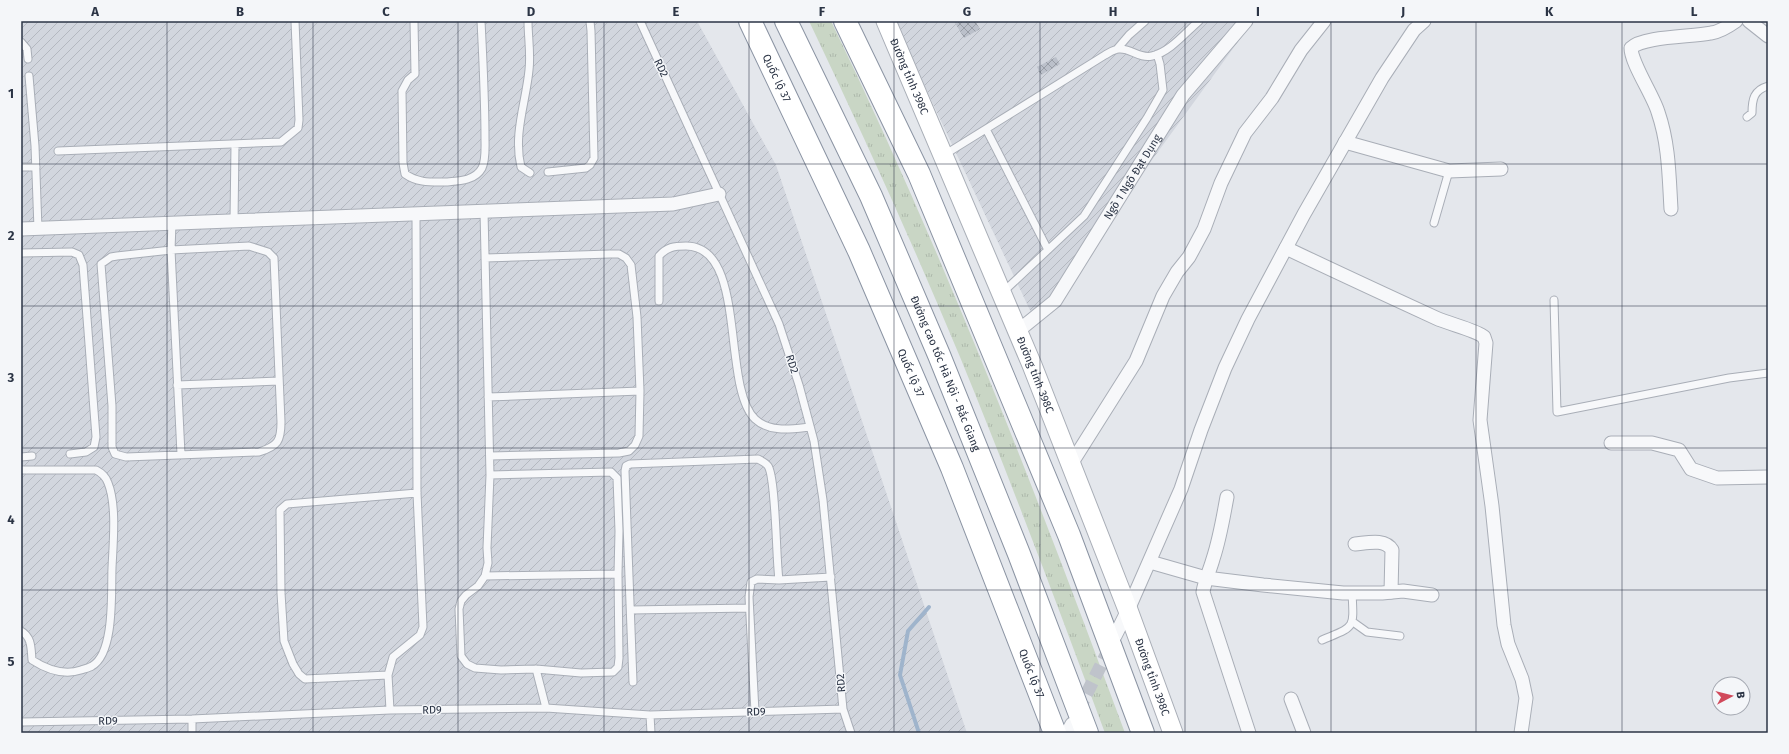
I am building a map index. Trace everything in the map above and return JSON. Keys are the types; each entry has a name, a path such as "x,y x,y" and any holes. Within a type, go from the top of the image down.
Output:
{"highway":[{"name":"Quốc lộ 37","path":"750,21 859,251 952,468 1070,731"},
{"name":"Đường cao tốc Hà Nội - Bắc Giang","path":"786,21 871,196 939,355 1019,554 1070,731"},
{"path":"846,21 919,174"},
{"path":"856,21 1069,535 1143,733"}],"main road":[{"name":"Đường tỉnh 398C","path":"886,21 1018,331 1128,610 1173,733"}],"street":[{"name":"Ngõ 1 Ngô Đạt Dụng","path":"1018,331 1055,301 1183,95 1246,21"},
{"path":"1071,464 1136,361 1163,296 1177,272 1189,257 1204,229 1221,183 1245,133 1272,98 1301,50 1324,21"},
{"path":"1115,636 1150,562 1181,489 1201,430 1225,368 1248,319 1286,248 1382,78 1414,30 1424,21"},
{"path":"1671,209 1666,137 1658,110 1633,58 1631,48 1636,44 1658,39 1713,33 1736,21"},
{"path":"1750,21 1768,36"},
{"path":"1345,142 1449,171 1501,169"},
{"path":"21,229 673,204 719,194"},
{"path":"1286,248 1450,324 1479,333 1484,337 1485,350 1480,420 1492,506 1504,625 1508,644 1522,679 1526,698 1521,733"},
{"path":"1611,443 1652,443 1679,450 1691,469 1717,478 1768,477"},
{"path":"1227,497 1220,534 1203,592 1206,606 1249,733"},
{"path":"1355,544 1384,542 1392,550 1391,592"},
{"path":"1150,562 1206,578 1352,593 1403,591 1432,595"},
{"path":"1291,699 1304,733"}],"lane":[{"path":"58,151 281,142 298,128 299,120 294,21"},
{"path":"414,21 415,74 408,80 402,91 403,163 405,174 412,179 424,182 466,180 474,176 482,168 485,154 485,113 481,21"},
{"path":"528,21 529,68 521,115 518,146 521,167 530,173"},
{"path":"548,172 586,168 590,165 594,158 592,47 590,21"},
{"name":"RD2","path":"640,21 779,324 799,385 810,427 823,500 843,709 851,733"},
{"path":"944,155 1117,49 1128,35 1145,21"},
{"path":"1117,49 1126,49 1139,56 1150,57 1165,51 1199,21"},
{"path":"21,42 27,49 28,59"},
{"path":"1002,293 1084,216 1147,118 1163,90 1160,64 1157,54"},
{"path":"29,76 36,167 38,229"},
{"path":"1747,117 1752,113 1754,94 1759,89 1768,86"},
{"path":"986,129 1048,250"},
{"path":"234,221 235,145"},
{"path":"21,167 36,167"},
{"path":"1434,223 1449,171"},
{"path":"484,211 490,456 487,548 488,562 484,576 478,586 461,601 459,609 461,656 467,664 475,668 501,670 536,669 605,673 613,672 618,667 619,645 619,531 618,492 616,478 611,472 490,475"},
{"path":"390,710 388,675 393,657 420,635 423,627 417,493 416,214"},
{"path":"172,223 171,250 181,454"},
{"path":"250,246 268,252 274,258 281,436 271,448 259,452 126,457 115,454 112,448 112,406 101,264 111,257 171,250 250,246"},
{"path":"659,301 659,256 673,246 692,246 703,250 715,263 724,283 730,308 737,375 745,406 755,419 765,426 780,430 810,427"},
{"path":"21,252 72,252 79,255 83,265 96,437 94,447 86,452 70,454"},
{"path":"485,258 610,254 619,254 626,258 631,265 637,317 640,391 639,436 635,445 629,451 618,453 490,456"},
{"path":"1554,300 1557,412 1729,378 1768,373"},
{"path":"177,385 279,380"},
{"path":"488,397 640,391"},
{"path":"21,457 32,456"},
{"path":"633,682 626,466 633,463 758,459 764,462 769,467 773,488 779,580"},
{"path":"21,470 96,470 104,475 108,484 114,516 110,630 100,658 93,666 76,671 60,672 46,668 32,660 30,641 26,634 21,631"},
{"path":"388,675 305,679 299,674 284,641 281,594 280,510 287,504 417,493"},
{"path":"484,576 618,574"},
{"path":"755,712 750,608 751,582 757,579 779,580 831,576"},
{"path":"1322,640 1347,630 1353,622 1352,593"},
{"path":"631,610 750,608"},
{"path":"1353,622 1367,632 1400,636"},
{"path":"536,669 546,708"},
{"name":"RD9","path":"21,722 192,719 390,710 546,708 650,715 843,709"},
{"path":"650,715 650,733"},
{"path":"192,719 192,733"}],"shaded area":[{"path":"21,21 697,21 776,165 967,733 21,733"},
{"path":"894,21 1253,21 1035,321"}],"green space":[{"path":"809,21 831,21 912,196 987,373 1125,733 1105,733 1016,497 960,357 887,188"}],"building":[{"path":"954,21 975,21 980,29 964,38"},
{"path":"1056,57 1060,64 1041,75 1037,67"}],"waterway":[{"path":"919,733 900,675 908,631 929,607"}],"tunnel":[{"path":"1078,711 1112,643"}]}
